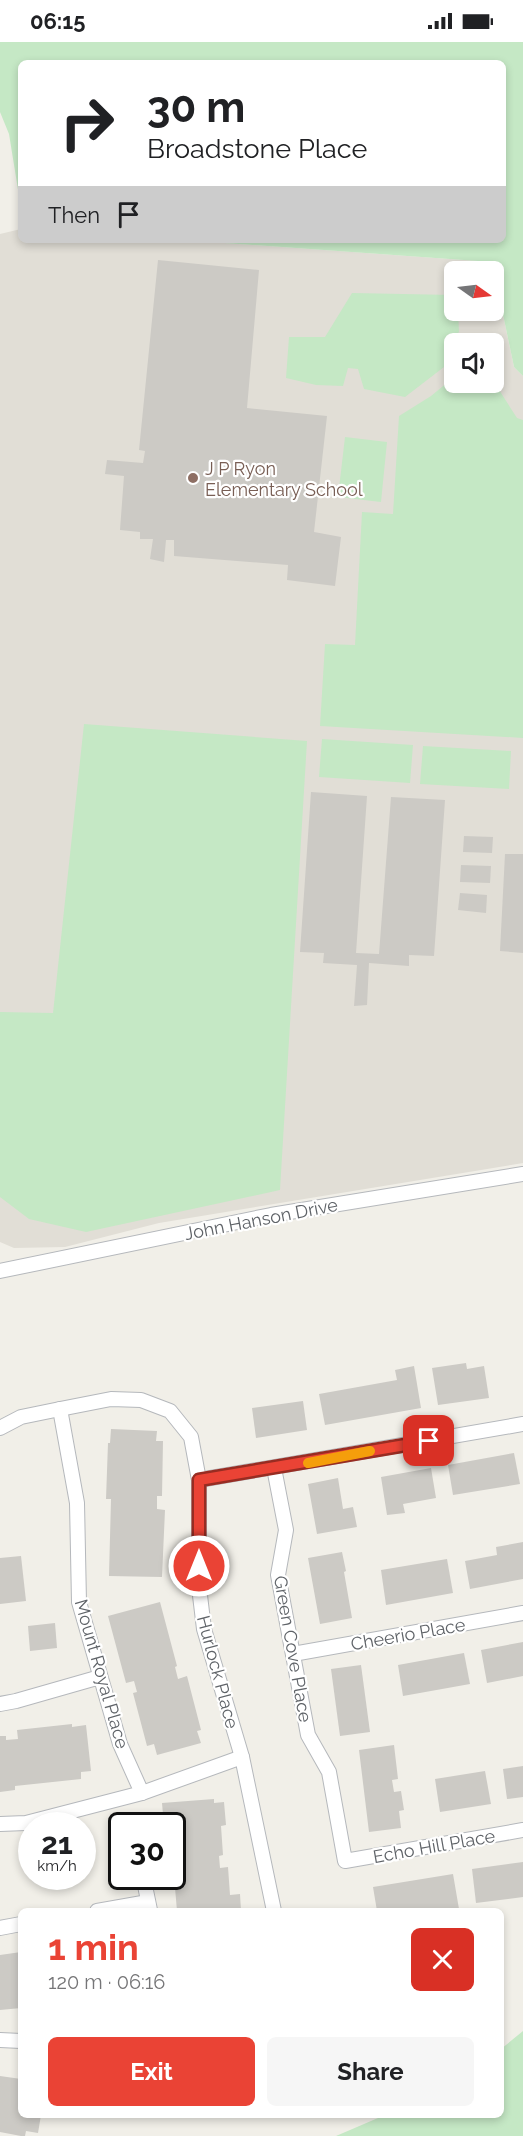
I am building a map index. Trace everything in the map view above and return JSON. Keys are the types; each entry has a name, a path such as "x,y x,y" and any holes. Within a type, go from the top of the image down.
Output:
{"street":[{"name":"John Hanson Drive","path":"0,1271 271,1215 523,1174"},
{"name":"Hurlock Place","path":"0,1428 21,1417 60,1409 111,1399 141,1400 170,1411 191,1437 199,1480 199,1587 204,1629 242,1756 273,1908"},
{"name":"Mount Royal Place","path":"60,1409 77,1503 79,1602 120,1744 142,1793"},
{"path":"199,1480 523,1424"},
{"name":"Green Cove Place","path":"273,1468 286,1530 278,1575 308,1735 329,1772 345,1861"},
{"name":"Cheerio Place","path":"293,1654 523,1613"},
{"path":"0,1704 100,1677"},
{"path":"0,1824 26,1823 142,1793 242,1756"},
{"name":"Echo Hill Place","path":"345,1861 523,1830"},
{"path":"146,1890 149,1907"},
{"path":"0,1928 18,1925"},
{"path":"0,2040 18,2041"}],"shaded area":[{"path":"18,230 18,243 224,243 478,261 444,261 444,321 504,319 514,367 523,376 523,1163 159,1223 65,1247 14,1248 0,1242 0,234"}],"green space":[{"path":"0,42 523,42 523,376 514,367 504,319 504,261 224,243 506,243 506,60 18,60 18,190 9,134 0,112"},
{"path":"352,293 444,295 444,321 458,321 458,333 444,333 444,367 405,397 364,389 358,369 348,368 343,386 316,385 286,378 289,337 325,337"},
{"path":"444,385 444,393 501,393 517,418 523,420 523,738 320,726 325,644 355,645 362,512 393,514 399,416"},
{"path":"345,437 387,442 381,502 338,497"},
{"path":"84,724 307,741 280,1190 86,1232 29,1219 0,1197 0,1012 53,1013"},
{"path":"322,739 413,745 410,783 319,777"},
{"path":"423,746 511,751 509,789 420,784"},
{"path":"523,2031 523,2136 336,2136 378,2118 504,2118 504,2047"}],"building":[{"path":"158,260 259,270 247,408 327,416 314,532 341,537 335,586 287,580 288,565 174,556 174,540 166,540 164,562 150,559 153,539 140,539 140,532 120,530 124,476 105,474 107,460 143,463 145,451 139,450"},
{"path":"311,792 367,796 356,953 379,954 391,797 445,800 434,956 409,955 409,966 369,963 367,1005 354,1006 357,965 323,963 324,953 300,952"},
{"path":"464,836 493,837 492,853 463,852"},
{"path":"505,854 523,854 523,953 500,951"},
{"path":"461,865 491,866 490,883 460,882"},
{"path":"460,893 487,895 486,913 458,910"},
{"path":"466,1363 467,1369 484,1366 489,1398 438,1405 432,1368"},
{"path":"414,1366 421,1408 325,1425 319,1394 397,1380 395,1370"},
{"path":"303,1401 307,1430 256,1438 252,1408"},
{"path":"111,1429 157,1431 156,1441 163,1441 162,1496 157,1496 157,1509 165,1510 162,1577 109,1576 111,1499 106,1499 108,1443 110,1443"},
{"path":"514,1453 520,1484 453,1495 448,1465"},
{"path":"431,1468 436,1498 403,1504 405,1513 387,1515 381,1477"},
{"path":"338,1478 343,1509 353,1507 357,1527 317,1534 308,1484"},
{"path":"523,1542 523,1579 470,1589 465,1561 497,1555 496,1547"},
{"path":"342,1552 352,1618 320,1624 308,1558"},
{"path":"21,1556 26,1601 0,1604 0,1558"},
{"path":"447,1559 453,1593 386,1605 381,1570"},
{"path":"160,1602 177,1666 175,1667 178,1679 187,1676 201,1730 197,1731 201,1743 157,1755 154,1744 147,1746 133,1693 137,1692 134,1681 126,1683 108,1616"},
{"path":"55,1623 57,1648 30,1651 28,1626"},
{"path":"523,1642 523,1676 487,1683 481,1650"},
{"path":"464,1653 470,1684 403,1696 398,1665"},
{"path":"361,1665 370,1732 340,1736 331,1669"},
{"path":"72,1724 72,1727 86,1725 91,1771 81,1772 81,1779 15,1786 15,1790 0,1792 0,1736 6,1736 6,1740 18,1739 17,1730"},
{"path":"394,1745 398,1779 392,1780 394,1792 401,1791 404,1810 399,1811 401,1828 369,1832 359,1750"},
{"path":"523,1766 523,1797 507,1799 503,1769"},
{"path":"485,1771 491,1804 440,1812 435,1779"},
{"path":"214,1799 214,1803 224,1802 226,1825 221,1826 223,1855 219,1856 220,1868 228,1867 230,1895 240,1894 241,1908 177,1908 175,1890 186,1890 186,1812 163,1812 162,1803"},
{"path":"523,1862 523,1897 476,1903 472,1869"},
{"path":"453,1874 459,1908 376,1908 373,1887"},
{"path":"18,1952 18,2008 0,2010 0,1955"},
{"path":"0,2076 18,2079 18,2118 40,2118 38,2133 26,2131 25,2136 21,2136 0,2132"}],"slow traffic":[{"path":"308,1463 370,1451"}],"place":[{"name":"J P Ryon Elementary School","path":"193,478"}],"route":[{"path":"199,1566 199,1480 429,1441"}]}
